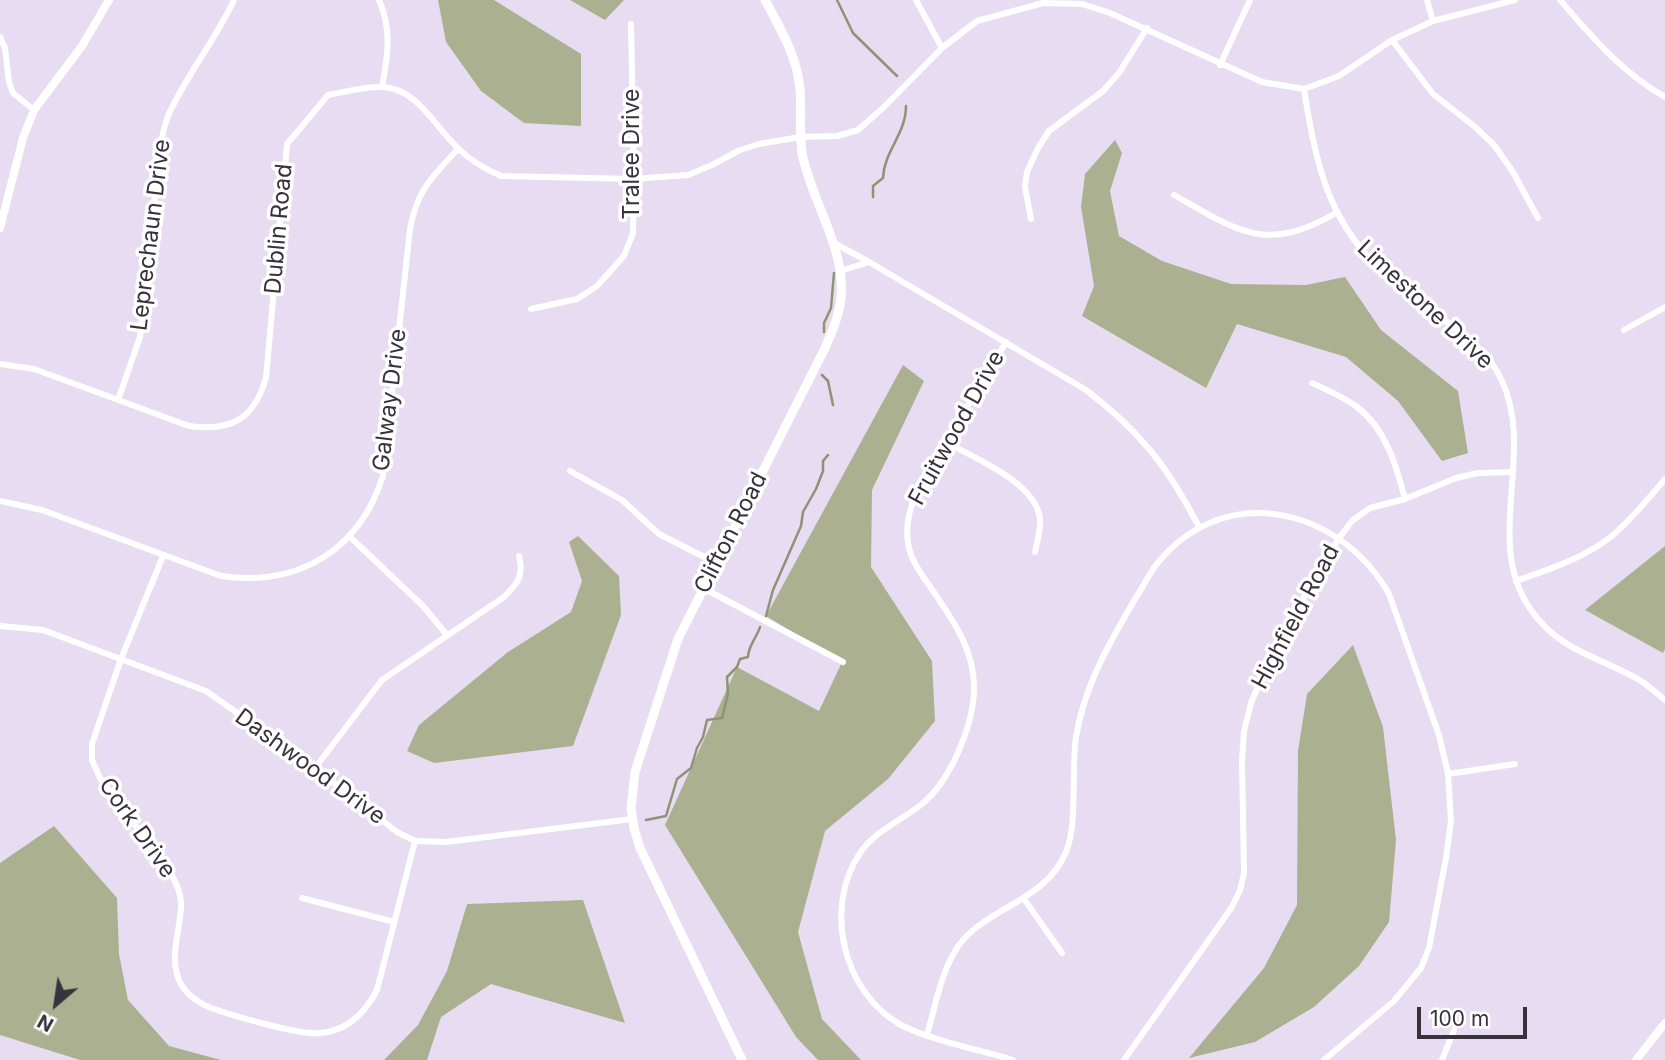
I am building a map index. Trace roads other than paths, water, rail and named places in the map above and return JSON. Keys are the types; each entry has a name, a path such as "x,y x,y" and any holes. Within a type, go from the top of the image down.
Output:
{"main road":[{"name":"Clifton Road","path":"742,1060 647,865 632,819 631,793 635,772 676,646 830,337 841,298 840,271 806,169 800,137 800,87 797,69 765,0"}],"street":[{"path":"0,228 23,138 34,110 82,46 109,0"},
{"name":"Leprechaun Drive","path":"118,400 140,337 160,148 166,119 224,22 234,0"},
{"path":"379,0 389,31 382,87 399,91 419,103 458,149 483,169 501,176 634,179 688,174 759,144 800,137 837,136 858,130 942,48 978,21 1043,1 1082,4 1124,18 1220,65 1262,82 1304,89 1339,76 1392,40 1433,21 1515,0"},
{"path":"916,0 942,48"},
{"path":"1220,65 1250,0"},
{"path":"1427,0 1433,21"},
{"path":"1560,0 1608,55 1638,80 1665,97"},
{"name":"Tralee Drive","path":"531,309 577,299 597,286 624,256 633,233 631,24"},
{"path":"1031,219 1026,179 1038,148 1049,131 1103,91 1119,73 1146,28"},
{"path":"0,37 5,48 13,93 34,110"},
{"path":"1392,40 1433,94 1475,126 1494,145 1513,172 1538,218"},
{"name":"Dublin Road","path":"0,364 34,369 189,426 208,429 227,426 242,419 262,393 266,378 287,144 328,95 382,87"},
{"name":"Limestone Drive","path":"1304,89 1320,176 1336,214 1354,241 1377,266 1484,354 1500,375 1510,397 1515,424 1509,539 1516,581 1530,608 1548,630 1575,650 1637,678 1665,700"},
{"name":"Galway Drive","path":"0,501 42,510 221,576 247,580 294,572 333,551 349,536 376,499 383,476 414,207 421,191 458,149"},
{"path":"1174,195 1243,232 1269,236 1303,230 1336,214"},
{"path":"832,243 1086,390 1141,437 1183,496 1199,527"},
{"path":"840,271 869,262"},
{"path":"1624,330 1665,307"},
{"name":"Fruitwood Drive","path":"1006,342 916,491 910,507 908,544 923,576 961,632 973,673 972,710 967,730 936,789 923,803 872,838 860,854 850,873 841,919 843,940 856,979 885,1013 902,1025 1013,1060"},
{"path":"1312,383 1356,405 1373,422 1386,442 1397,468 1405,499"},
{"path":"946,442 1017,482 1029,493 1040,519 1035,552"},
{"path":"570,471 622,500 659,534 716,563"},
{"name":"Highfield Road","path":"1124,1060 1231,908 1240,891 1244,873 1242,760 1244,731 1251,703 1274,648 1339,538 1352,521 1370,508 1405,499 1457,478 1478,473 1513,472"},
{"path":"1516,581 1567,562 1594,548 1615,533 1665,479"},
{"path":"927,1034 949,962 960,943 974,930 1024,899 1057,869 1066,853 1071,836 1076,736 1082,707 1098,667 1153,569 1163,555 1199,527 1223,517 1246,513 1276,513 1304,521 1339,538 1363,557 1377,573 1389,594 1439,735 1448,774 1451,821 1435,922 1425,958 1410,984 1394,1001 1325,1060"},
{"path":"349,536 423,606 447,635"},
{"name":"Cork Drive","path":"163,556 121,659 92,744 93,760 100,778 170,872 179,889 181,906 174,955 176,972 183,988 194,999 210,1007 288,1029 319,1034 353,1021 369,1006 377,990 415,841"},
{"path":"315,768 382,680 504,597 517,583 522,569 519,556"},
{"path":"703,588 843,662"},
{"name":"Dashwood Drive","path":"0,626 43,629 206,691 315,768 397,832 415,841"},
{"path":"1448,774 1515,764"},
{"path":"415,841 446,842 632,819"},
{"path":"302,898 394,922"},
{"path":"1024,899 1062,953"},
{"path":"1636,1060 1665,1023"},
{"path":"1442,1060 1454,1031"}],"waterway":[{"path":"837,0 853,33 897,76"},
{"path":"873,197 873,186 883,178 887,159 903,125 906,106"},
{"path":"824,332 824,323 831,308 834,273"},
{"path":"822,375 828,381 833,405"},
{"path":"766,616 773,590 801,526 803,512 816,489 823,471 823,461 828,455"},
{"path":"646,820 666,816 677,779 691,768 707,720 722,718 728,694 727,677 737,667 740,659 748,657 760,627"}]}
